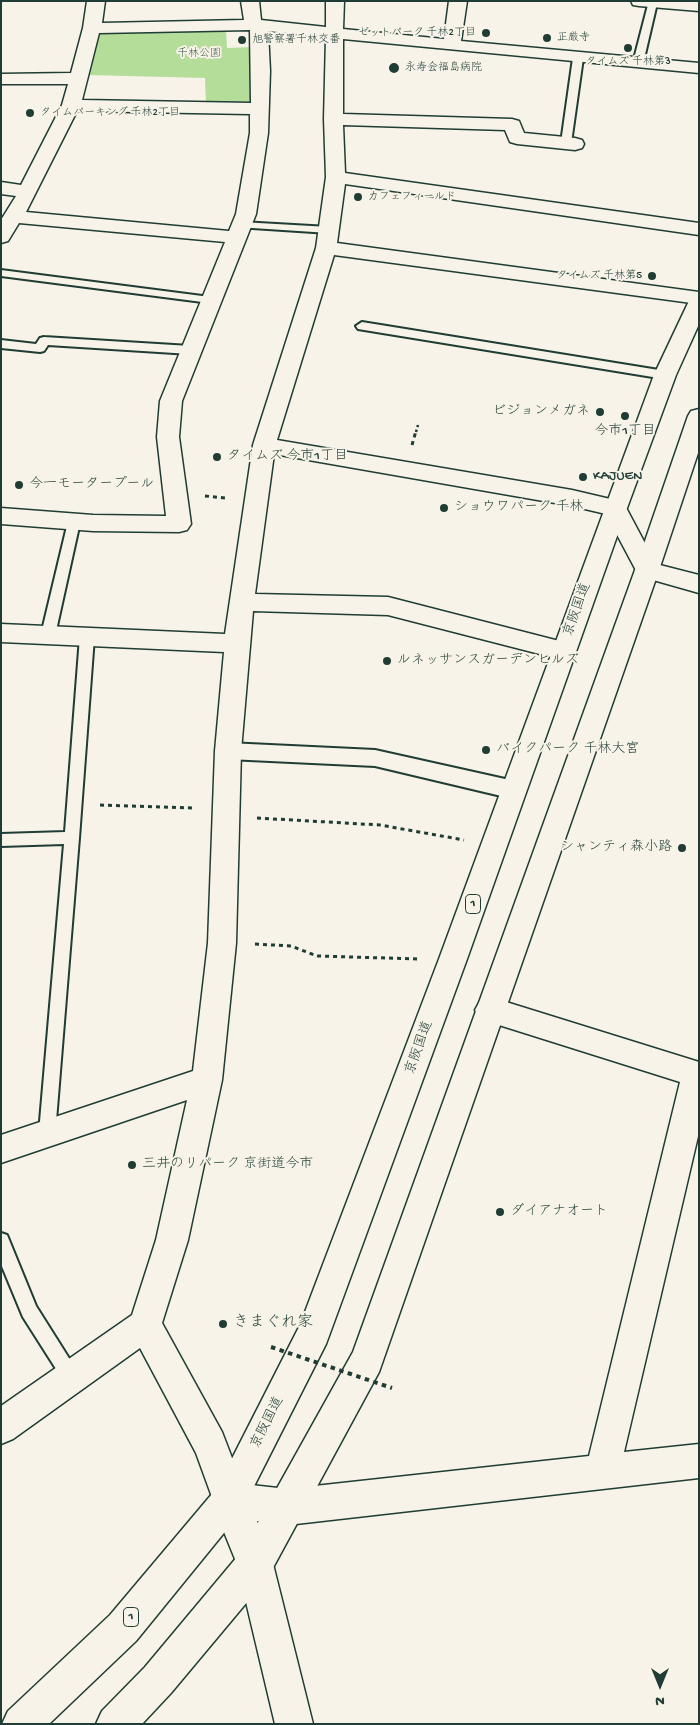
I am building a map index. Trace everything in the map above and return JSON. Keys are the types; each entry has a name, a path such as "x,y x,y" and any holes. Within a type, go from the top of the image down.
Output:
{"main road":[{"path":"1,237 28,192 71,105 80,78 92,28 96,1"},
{"path":"1,516 74,522 179,524 168,437 171,400 246,214 259,133 262,71 256,25 250,1"},
{"path":"1,1428 145,1325 172,1240 207,1080 222,943 228,751 242,602 264,445 327,238 336,177 333,120 335,1"},
{"path":"452,46 458,1"},
{"path":"646,2 699,6"},
{"path":"92,28 256,25 452,46 699,68"},
{"path":"1,79 80,78"},
{"path":"71,105 260,109"},
{"path":"333,120 512,125 517,138 571,144"},
{"path":"336,177 699,229"},
{"path":"1,188 28,192"},
{"path":"13,217 238,231"},
{"path":"327,238 699,299"},
{"name":"京阪国道","path":"21,1724 123,1628 230,1500 314,1333 453,959 615,508 665,375 699,299"},
{"path":"115,1724 158,1680 255,1564 367,1360 647,570 699,416"},
{"path":"264,445 572,498 615,508 647,570 699,584"},
{"path":"242,602 388,606 563,651"},
{"path":"1,633 238,644"},
{"path":"490,1010 698,1075 602,1472"},
{"path":"1,1149 47,1132 207,1080"},
{"path":"145,1325 210,1444 255,1564 294,1724"},
{"path":"230,1500 287,1507 699,1461"}],"street":[{"path":"228,751 375,758 514,790"}],"lane":[{"path":"638,63 646,2"},
{"path":"571,144 578,58"},
{"path":"238,231 327,238"},
{"path":"1,273 210,300"},
{"path":"362,326 665,375"},
{"path":"1,344 40,348 44,340 190,350"},
{"path":"48,635 74,522"},
{"path":"47,1132 87,637"},
{"path":"1,840 72,838"},
{"path":"1,1241 28,1311 71,1377"}],"path":[{"path":"175,495 256,500"},
{"path":"74,806 380,825 494,846"},
{"path":"222,943 291,946 317,956 453,959"},
{"path":"271,1347 392,1388"}],"green space":[{"name":"千林公園","path":"226,29 227,48 252,47 254,105 206,104 205,78 88,75 98,33"}],"place":[{"name":"ゼットパーク 千林2丁目","path":"486,33"},
{"name":"正厳寺","path":"547,38"},
{"name":"旭警察署千林交番","path":"242,40"},
{"name":"タイムズ 千林第3","path":"628,48"},
{"name":"永寿会福島病院","path":"394,68"},
{"name":"タイムパーキング 千林2丁目","path":"30,113"},
{"name":"カフェフィールド","path":"358,197"},
{"name":"タイムズ 千林第5","path":"652,276"},
{"name":"ビジョンメガネ","path":"600,412"},
{"name":"今市1丁目","path":"625,416"},
{"name":"タイムズ 今市1丁目","path":"217,457"},
{"name":"KAJUEN","path":"583,477"},
{"name":"今一モータープール","path":"19,485"},
{"name":"ショウワパーク 千林","path":"444,508"},
{"name":"ルネッサンスガーデンヒルズ","path":"387,661"},
{"name":"バイクパーク 千林大宮","path":"486,750"},
{"name":"シャンティ森小路","path":"682,848"},
{"name":"三井のリパーク 京街道今市","path":"132,1165"},
{"name":"ダイアナオート","path":"500,1212"},
{"name":"きまぐれ家","path":"223,1324"}]}
